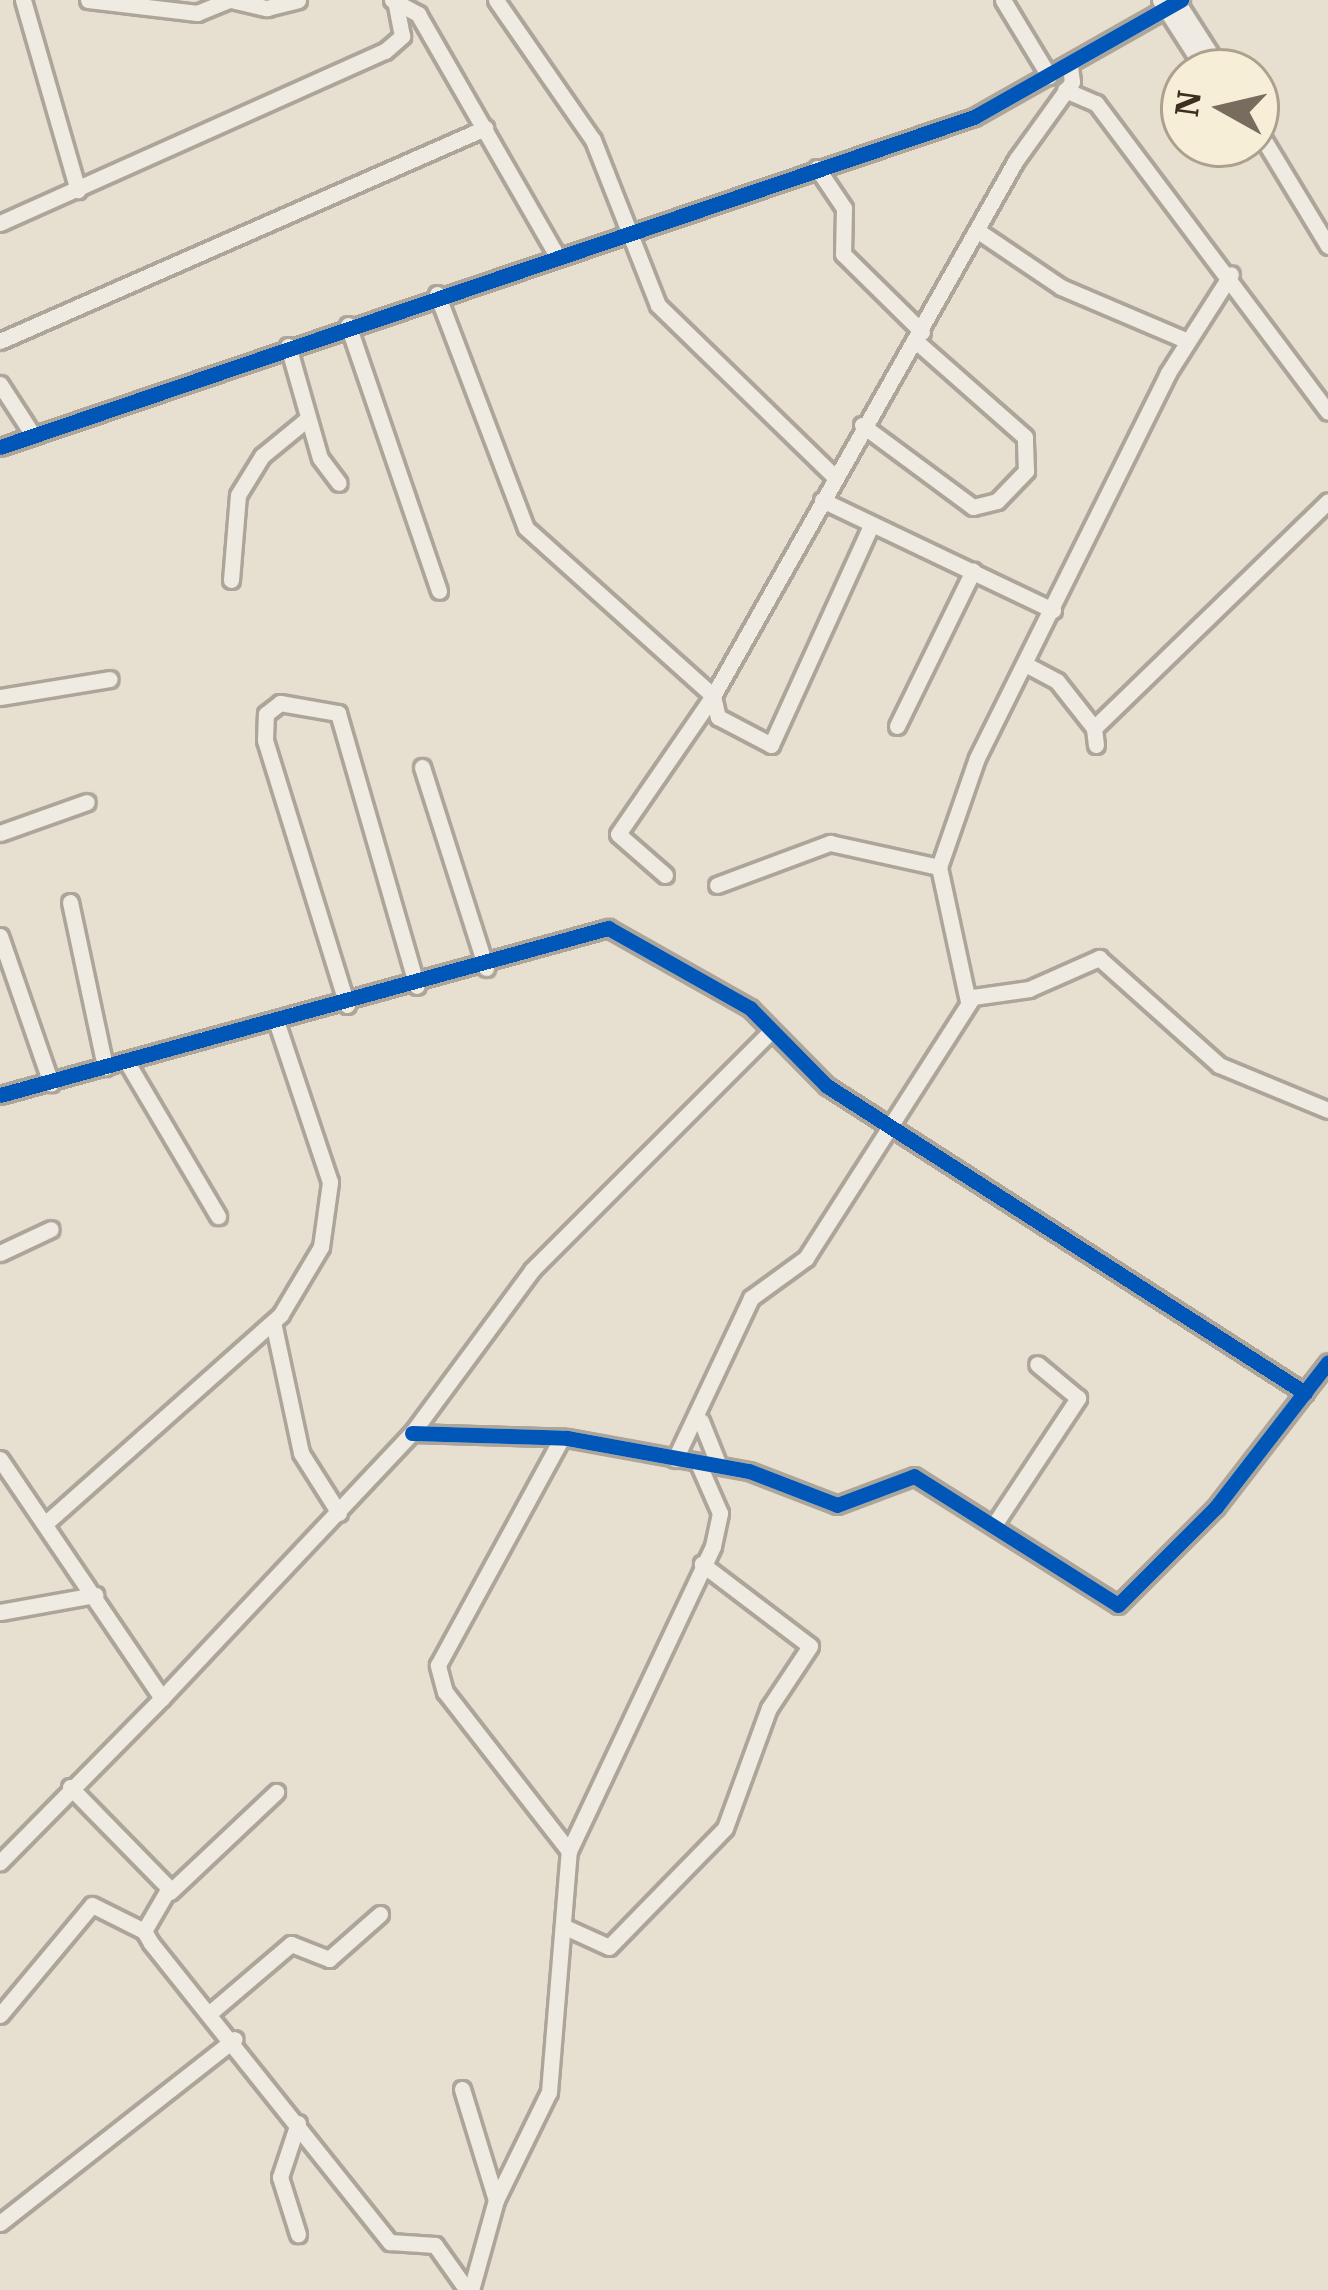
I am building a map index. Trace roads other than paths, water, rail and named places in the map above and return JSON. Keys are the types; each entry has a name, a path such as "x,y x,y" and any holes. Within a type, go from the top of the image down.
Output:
{"street":[{"path":"22,0 78,190"},
{"path":"88,0 196,13 230,0 298,0"},
{"path":"0,223 385,50 402,37 393,0"},
{"path":"393,0 418,14 555,252"},
{"path":"496,0 593,140 658,305 834,476"},
{"path":"1003,0 1049,76"},
{"path":"1142,25 1150,0"},
{"path":"0,447 625,227 974,117 1142,25 1172,3"},
{"path":"1172,3 1194,48"},
{"path":"1172,3 1205,48"},
{"path":"665,875 618,834 712,696 862,425 920,337 978,231 1065,90 1070,65"},
{"path":"1065,90 1091,98 1231,274 1328,412"},
{"path":"0,340 485,128"},
{"path":"1280,167 1328,245"},
{"path":"817,168 844,208 843,254 920,337 1025,437 1026,471 997,501 973,507 862,425"},
{"path":"1274,168 1303,206"},
{"path":"978,231 1060,287 1185,340"},
{"path":"968,1001 939,867 1025,664 1185,340 1231,274"},
{"path":"437,294 526,528 712,696 718,717 771,745 871,526"},
{"path":"348,325 439,591"},
{"path":"288,346 307,419 339,483"},
{"path":"0,384 33,435"},
{"path":"231,580 238,495 262,456 307,419"},
{"path":"822,500 1053,610"},
{"path":"1025,664 1057,681 1095,736 1328,502"},
{"path":"897,726 973,571"},
{"path":"0,697 110,679"},
{"path":"347,1005 265,740 267,710 280,703 338,713 417,986"},
{"path":"422,767 486,968"},
{"path":"0,833 87,802"},
{"path":"717,885 830,843 939,867"},
{"path":"70,902 105,1067"},
{"path":"0,1095 486,968 608,928 750,1008 768,1034 890,1121 1305,1393"},
{"path":"0,936 50,1082"},
{"path":"675,1459 701,1421 751,1298 806,1258 968,1001 1099,958 1219,1065 1328,1110"},
{"path":"46,1523 273,1322 322,1247 330,1182 276,1021"},
{"path":"0,1862 412,1433 492,1313 768,1034"},
{"path":"128,1064 218,1216"},
{"path":"0,1252 51,1229"},
{"path":"273,1322 301,1453 339,1514"},
{"path":"412,1433 562,1438 719,1466 837,1505 914,1476 997,1522 1101,1602 1125,1603 1328,1362"},
{"path":"997,1522 1078,1398 1037,1364"},
{"path":"701,1421 719,1466"},
{"path":"562,1438 438,1673 568,1851"},
{"path":"0,1459 162,1698"},
{"path":"469,2290 496,2200 549,2092 566,1927 568,1851 702,1564 720,1513 698,1463"},
{"path":"566,1927 609,1948 725,1828 754,1774 769,1708 811,1646 702,1564"},
{"path":"0,1612 95,1595"},
{"path":"70,1787 170,1892"},
{"path":"144,1930 170,1892 276,1792"},
{"path":"0,2014 92,1905 144,1930 235,2039 395,2247 436,2245 469,2290"},
{"path":"211,2012 291,1944 329,1960 380,1914"},
{"path":"0,2223 235,2039"},
{"path":"462,2089 496,2200"},
{"path":"298,2123 280,2177 298,2234"}]}
